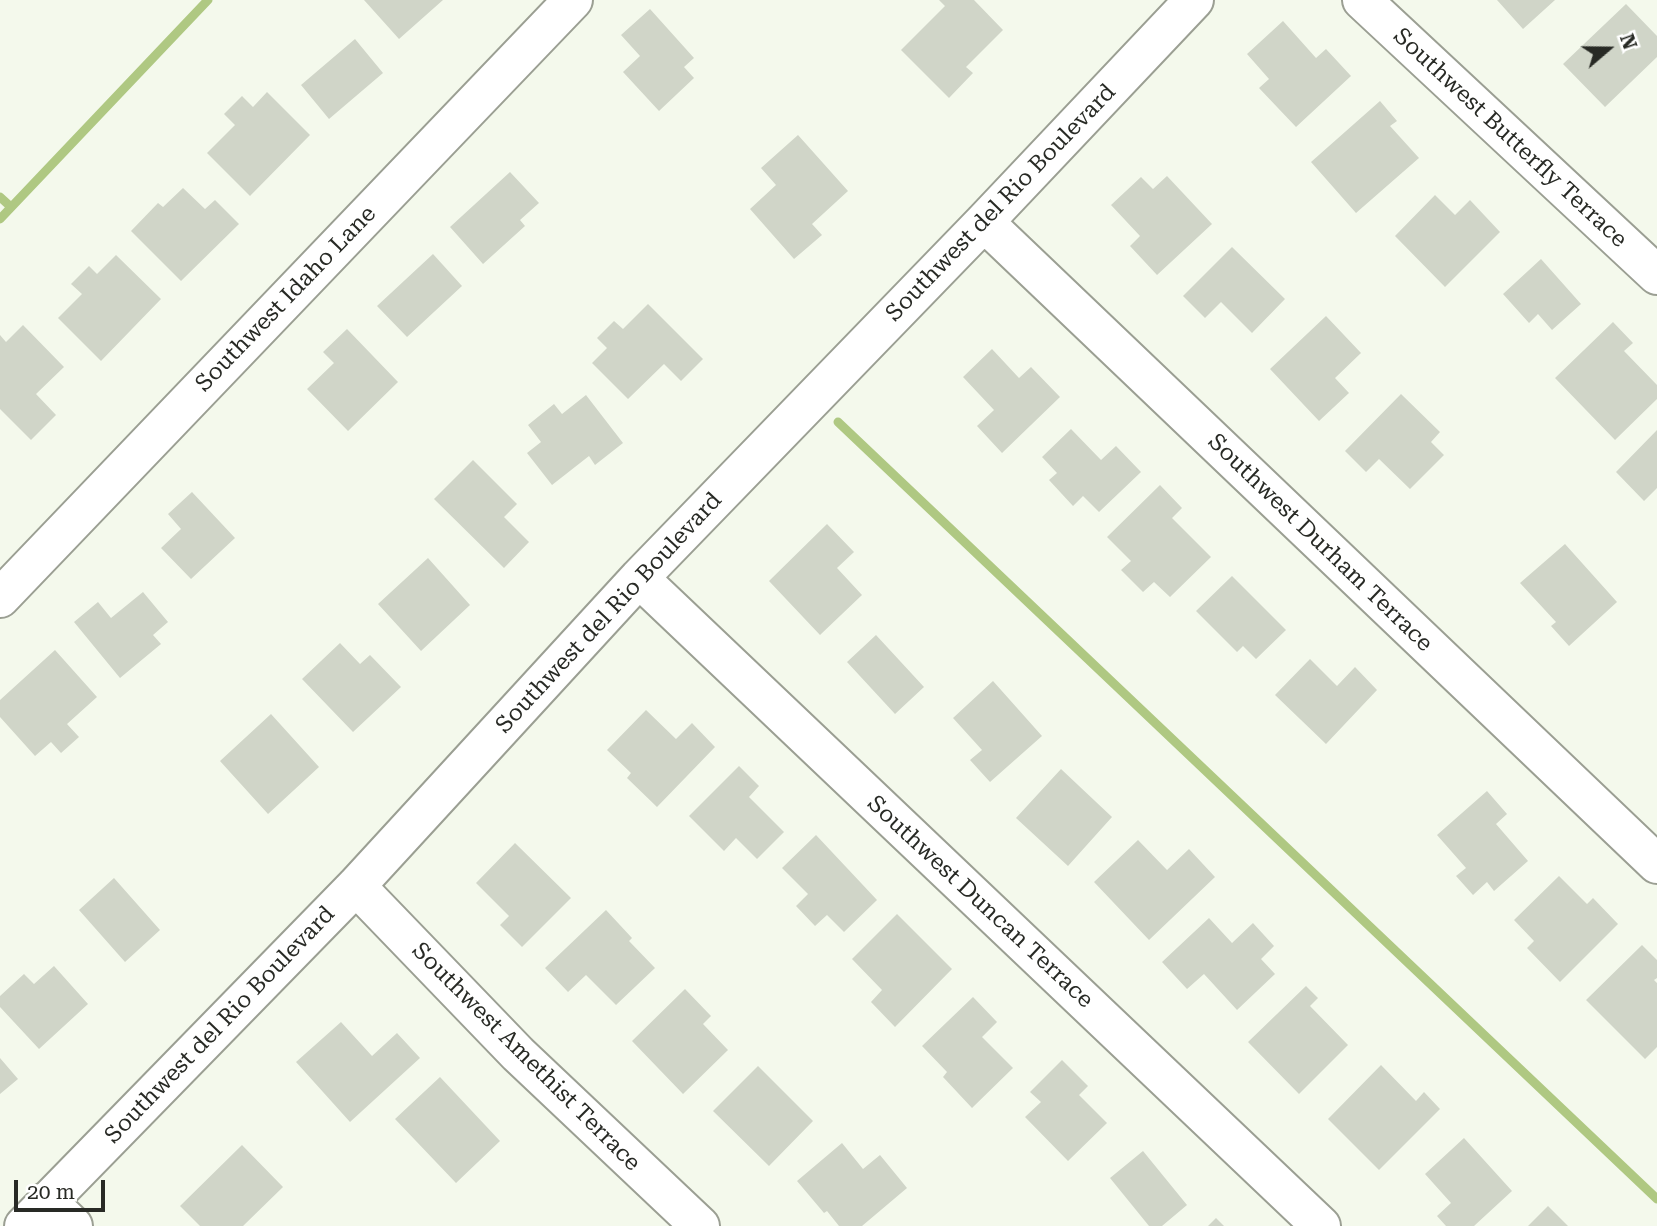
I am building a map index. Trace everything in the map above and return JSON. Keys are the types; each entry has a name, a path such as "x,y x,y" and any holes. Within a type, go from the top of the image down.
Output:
{"street":[{"name":"Southwest Idaho Lane","path":"0,598 573,0"},
{"name":"Southwest del Rio Boulevard","path":"48,1218 639,578 984,222 1194,0"},
{"name":"Southwest Butterfly Terrace","path":"1362,0 1657,275"},
{"name":"Southwest Durham Terrace","path":"984,222 1657,864"},
{"name":"Southwest Duncan Terrace","path":"639,578 1321,1226"},
{"name":"Southwest Amethist Terrace","path":"356,886 518,1055 699,1226"}],"building":[{"path":"364,0 443,0 399,39"},
{"path":"939,0 974,0 1003,30 966,67 973,73 949,98 901,50 945,6"},
{"path":"1497,0 1555,0 1523,29"},
{"path":"1626,4 1657,36 1657,57 1605,107 1563,64"},
{"path":"650,9 694,58 684,67 694,78 659,111 623,72 640,56 621,35"},
{"path":"1283,21 1316,58 1326,49 1351,76 1296,127 1259,88 1269,79 1247,54"},
{"path":"355,39 383,73 329,119 301,85"},
{"path":"267,92 310,135 250,196 207,153 235,125 224,114 242,96 253,107"},
{"path":"1380,101 1397,121 1390,126 1419,158 1356,213 1311,162"},
{"path":"798,135 848,191 812,224 822,235 794,259 750,209 776,185 761,168"},
{"path":"510,172 539,203 520,220 525,226 483,264 450,227"},
{"path":"1167,176 1212,224 1157,275 1130,246 1140,236 1111,205 1141,177 1153,189"},
{"path":"183,188 205,209 215,200 239,224 181,281 131,231 158,203 163,207"},
{"path":"1435,195 1455,215 1470,200 1500,232 1445,287 1395,236"},
{"path":"1232,247 1285,299 1252,333 1221,302 1205,318 1183,296"},
{"path":"433,254 462,286 407,337 377,306"},
{"path":"116,255 161,299 101,361 58,318 82,294 71,284 89,266 97,274"},
{"path":"1541,259 1581,304 1552,330 1538,314 1529,323 1503,294"},
{"path":"648,304 703,359 681,381 664,364 628,399 592,363 607,348 597,338 614,321 623,329"},
{"path":"1326,316 1361,353 1335,378 1349,393 1319,421 1270,369"},
{"path":"1613,322 1633,343 1624,351 1657,385 1657,399 1615,440 1555,378"},
{"path":"23,325 64,367 36,394 56,415 31,440 0,409 0,335 6,342"},
{"path":"347,329 398,382 348,431 307,389 334,363 323,352"},
{"path":"992,349 1019,378 1031,367 1060,397 1002,453 977,426 994,410 963,377"},
{"path":"1401,394 1440,432 1431,442 1444,455 1410,489 1379,459 1366,472 1345,451"},
{"path":"586,395 623,443 595,465 589,456 552,485 527,453 541,442 528,425 554,404 562,414"},
{"path":"1071,429 1101,460 1116,446 1141,472 1099,512 1083,496 1073,506 1049,480 1057,473 1042,457"},
{"path":"1657,430 1657,488 1644,501 1616,472"},
{"path":"473,460 517,504 504,517 529,542 504,568 434,499"},
{"path":"1160,485 1182,508 1172,518 1211,557 1170,597 1154,582 1143,592 1121,570 1131,561 1107,537"},
{"path":"192,492 235,538 191,579 161,548 181,529 168,514"},
{"path":"827,524 854,552 837,568 862,595 820,635 769,581"},
{"path":"1565,544 1617,602 1569,646 1551,626 1556,622 1520,583"},
{"path":"428,558 470,605 421,651 378,604"},
{"path":"1232,576 1286,630 1256,659 1243,646 1237,652 1196,611"},
{"path":"143,592 168,622 153,635 161,644 120,678 74,622 98,602 111,618"},
{"path":"876,635 924,687 895,714 847,662"},
{"path":"340,643 360,664 370,655 401,687 353,732 302,679"},
{"path":"55,650 97,697 67,724 79,737 61,753 51,742 35,756 0,717 0,700"},
{"path":"1310,659 1337,686 1355,667 1377,690 1326,744 1275,695"},
{"path":"993,681 1042,736 990,782 970,760 982,750 953,718"},
{"path":"646,710 676,739 692,723 715,747 657,807 627,778 631,773 607,750"},
{"path":"271,714 319,767 268,814 220,761"},
{"path":"739,766 759,786 749,797 784,832 757,859 736,838 724,851 689,816"},
{"path":"1061,769 1112,817 1068,866 1016,818"},
{"path":"1487,791 1507,814 1496,824 1528,861 1494,891 1487,882 1473,895 1456,876 1466,868 1437,835"},
{"path":"816,835 877,900 844,932 827,915 815,926 796,906 808,894 782,868"},
{"path":"1138,840 1167,870 1189,849 1215,877 1149,940 1094,882"},
{"path":"515,843 571,898 522,947 500,925 509,916 476,883"},
{"path":"1559,876 1587,904 1593,898 1618,924 1560,982 1527,948 1534,941 1514,920"},
{"path":"114,878 160,930 125,962 79,910"},
{"path":"606,910 632,938 629,941 655,968 616,1005 586,975 568,992 545,968"},
{"path":"897,914 952,969 895,1027 871,1002 882,990 852,959"},
{"path":"1209,918 1232,943 1253,923 1274,946 1261,959 1275,974 1237,1010 1204,974 1187,989 1162,962"},
{"path":"1642,945 1657,960 1657,978 1654,980 1657,983 1657,1047 1645,1059 1586,1000"},
{"path":"54,966 88,1004 39,1049 0,1007 0,996 24,974 34,984"},
{"path":"1306,986 1318,998 1310,1006 1348,1045 1299,1094 1248,1042"},
{"path":"685,989 711,1016 703,1024 728,1050 683,1094 632,1041"},
{"path":"973,997 997,1022 982,1037 1013,1068 972,1108 943,1077 947,1072 922,1046"},
{"path":"341,1022 372,1056 397,1033 420,1058 350,1122 296,1062"},
{"path":"0,1058 18,1079 0,1094"},
{"path":"1062,1060 1088,1086 1079,1095 1107,1123 1068,1161 1025,1117 1041,1102 1030,1092"},
{"path":"1381,1065 1416,1101 1424,1092 1440,1109 1379,1170 1328,1119"},
{"path":"758,1066 813,1121 769,1166 713,1111"},
{"path":"440,1077 500,1141 456,1183 395,1119"},
{"path":"1464,1138 1512,1191 1474,1226 1446,1226 1437,1216 1451,1203 1425,1174"},
{"path":"842,1143 863,1169 880,1155 907,1188 862,1226 839,1226 797,1181"},
{"path":"242,1145 283,1187 243,1226 200,1226 180,1206"},
{"path":"1143,1151 1187,1205 1162,1226 1149,1226 1110,1178"},
{"path":"1548,1206 1568,1226 1528,1226"},
{"path":"1216,1218 1224,1226 1208,1226"}],"waterway":[{"path":"0,219 208,0"},
{"path":"0,197 11,207"},
{"path":"838,422 1657,1199"}]}
